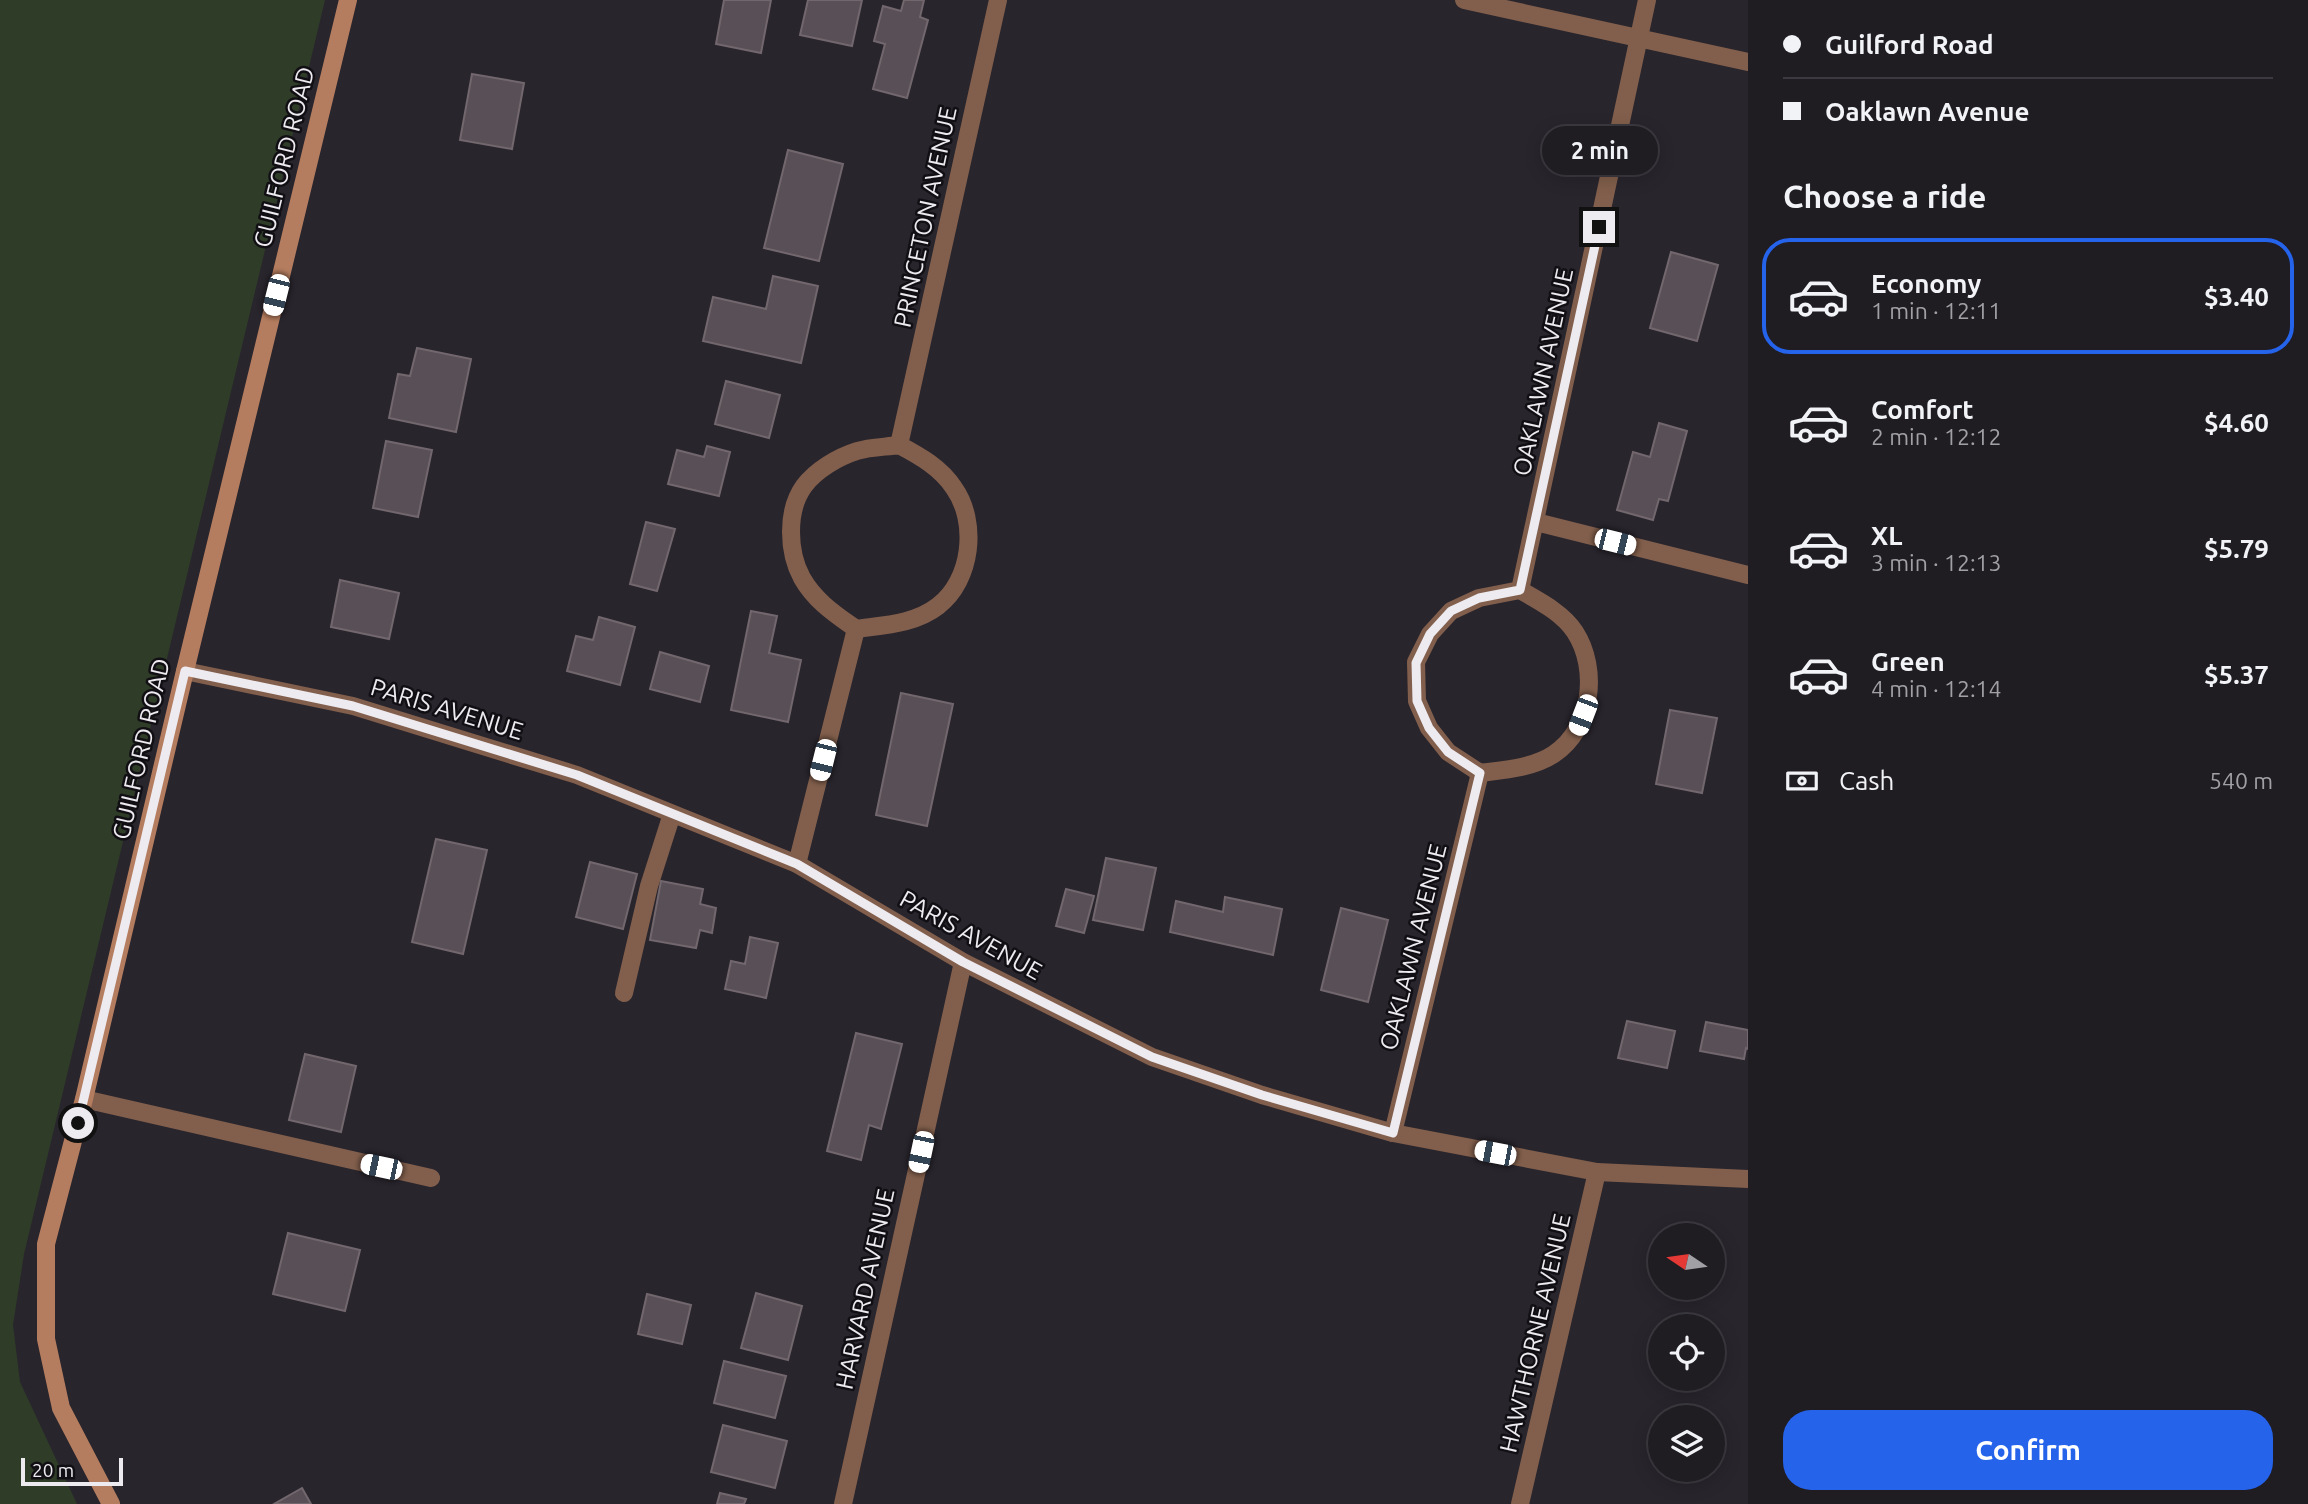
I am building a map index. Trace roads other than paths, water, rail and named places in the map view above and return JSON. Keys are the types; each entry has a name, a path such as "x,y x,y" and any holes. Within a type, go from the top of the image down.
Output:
{"street":[{"name":"GUILFORD ROAD","path":"111,1504 61,1408 46,1339 46,1244 84,1099 348,0"},
{"name":"PRINCETON AVENUE","path":"899,445 998,0"},
{"path":"1464,0 1748,62"},
{"name":"OAKLAWN AVENUE","path":"1520,590 1647,0"},
{"path":"899,445 929,461 955,488 968,520 968,558 954,587 938,606 907,622 856,629 823,606 801,577 792,546 792,513 804,486 828,464 858,450 899,445"},
{"path":"1536,522 1748,575"},
{"path":"1520,590 1549,606 1575,632 1589,665 1589,699 1577,730 1554,754 1518,768 1480,773 1448,752 1429,728 1417,701 1416,663 1430,634 1451,611 1479,598 1520,590"},
{"path":"797,864 856,629"},
{"name":"PARIS AVENUE","path":"185,671 353,706 577,775 797,864 963,962 1152,1057 1262,1095 1393,1133 1597,1172 1748,1180"},
{"name":"OAKLAWN AVENUE","path":"1393,1133 1480,773"},
{"path":"624,993 649,886 672,814"},
{"name":"HARVARD AVENUE","path":"843,1504 963,962"},
{"path":"84,1099 431,1178"},
{"name":"HAWTHORNE AVENUE","path":"1520,1504 1597,1172"}]}
